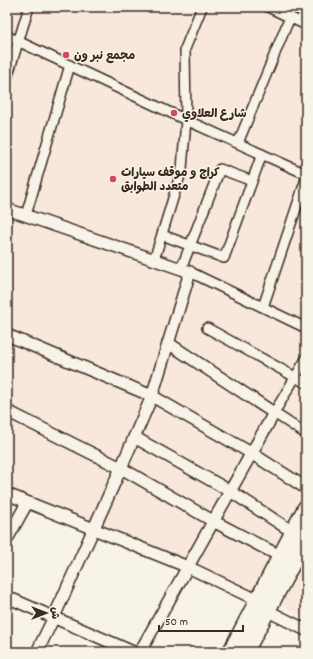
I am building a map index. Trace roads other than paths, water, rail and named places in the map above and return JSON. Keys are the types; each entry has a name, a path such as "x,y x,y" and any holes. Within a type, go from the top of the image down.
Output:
{"main road":[{"path":"231,652 262,605 300,534 306,508"},
{"path":"245,652 280,556 300,534"}],"street":[{"path":"7,78 29,7"},
{"path":"154,260 182,170 186,120 185,49 202,7"},
{"path":"268,7 303,23 305,7"},
{"path":"238,143 290,17"},
{"path":"7,36 186,120 306,174"},
{"path":"26,215 70,66"},
{"path":"162,235 224,258 262,154"},
{"path":"37,652 121,468 152,396 168,343 186,271 190,246 220,169 252,181"},
{"path":"262,307 306,179"},
{"path":"7,209 186,271 306,328"},
{"path":"207,328 296,376 306,383"},
{"path":"7,335 152,396 251,453 306,488"},
{"path":"168,343 306,434"},
{"path":"140,652 251,453 306,359"},
{"path":"7,411 121,468 213,521 280,556"},
{"path":"134,437 230,491 300,534"},
{"path":"7,494 188,567 262,605 306,630"},
{"path":"7,539 27,503"},
{"path":"7,597 133,652"}],"place":[{"name":"مجمع نبر ون","path":"66,55"},
{"name":"شارع العلاوي","path":"174,113"},
{"name":"كراج و موقف سيارات متعدد الطوابق","path":"113,179"}]}
